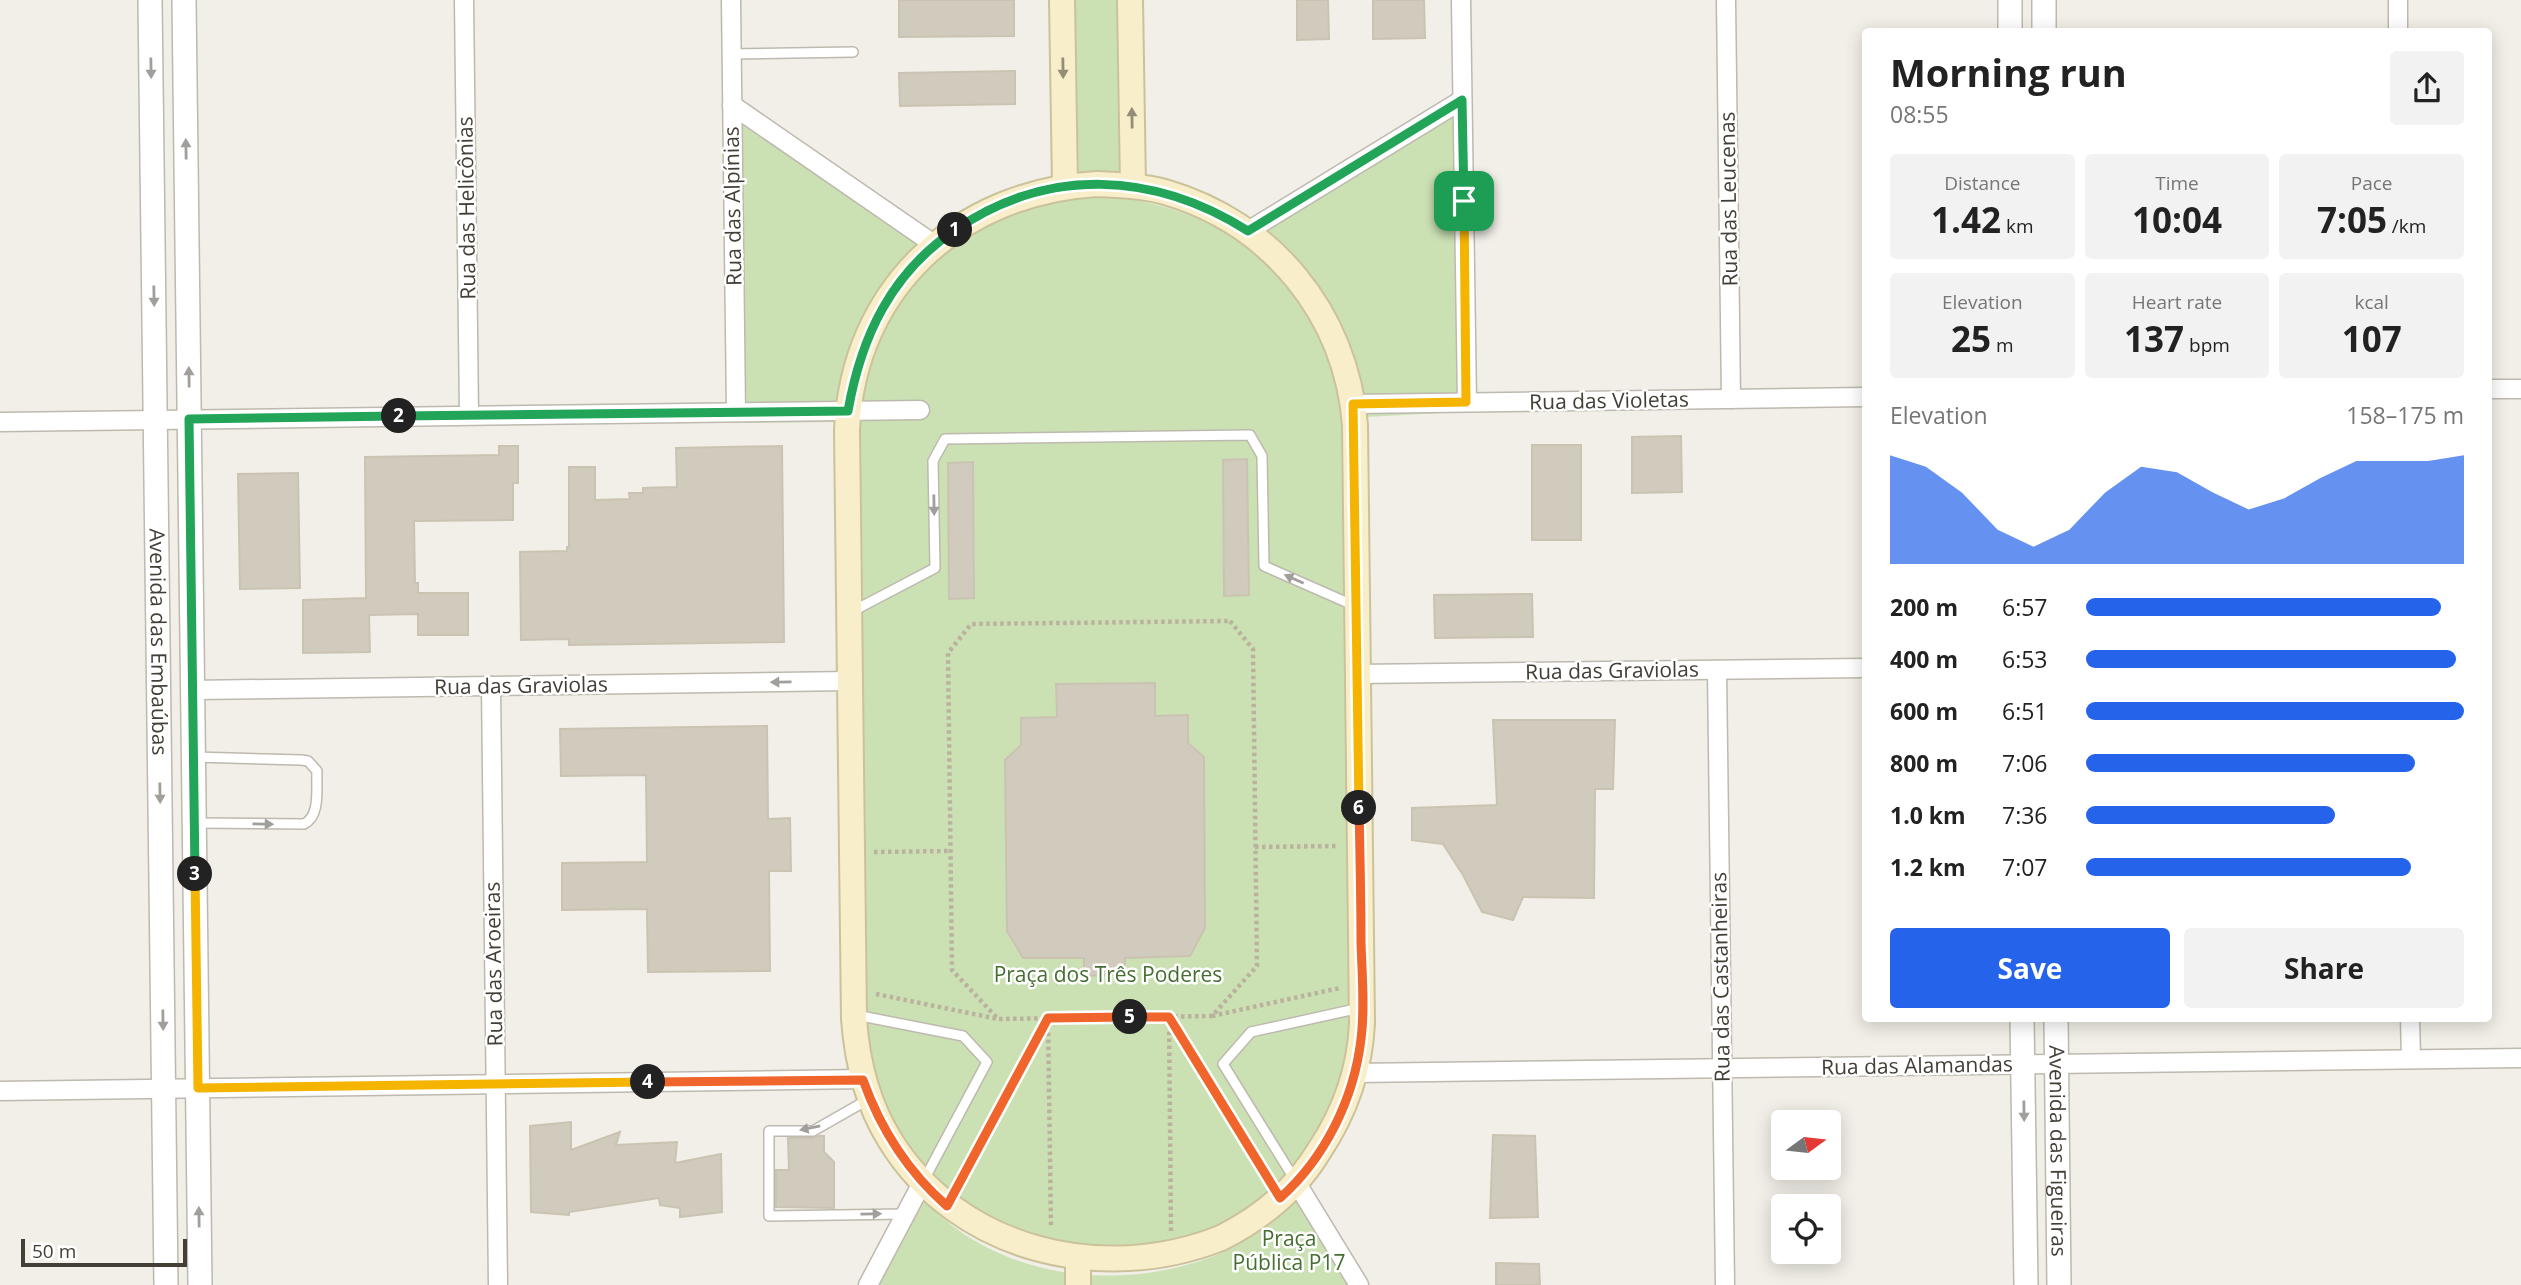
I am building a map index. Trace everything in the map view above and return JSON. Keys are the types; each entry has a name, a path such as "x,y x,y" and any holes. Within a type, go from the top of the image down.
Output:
{"main road":[{"path":"1062,0 1065,186"},
{"path":"1130,0 1133,186"},
{"path":"1065,186 1133,186 1163,191 1195,202 1248,231 1278,257 1301,282 1320,309 1346,371 1353,404 1361,1040 1345,1105 1312,1163 1288,1190 1238,1229 1208,1244 1146,1267 1110,1265 1078,1274 1051,1258 983,1231 947,1206 922,1183 889,1138 867,1089 856,1044 854,1014 848,411 857,365 878,314 896,286 935,245 970,219 1031,193 1065,186"}],"street":[{"name":"Avenida das Embaúbas","path":"150,0 166,1285"},
{"name":"Avenida das Embaúbas","path":"184,0 200,1285"},
{"name":"Rua das Helicônias","path":"464,0 469,415"},
{"name":"Rua das Alpínias","path":"731,0 736,412"},
{"path":"1461,0 1466,402"},
{"name":"Rua das Leucenas","path":"1726,0 1731,399"},
{"path":"2010,0 2010,28"},
{"path":"2043,0 2044,28"},
{"path":"2398,0 2398,28"},
{"path":"1248,231 1462,100"},
{"path":"732,105 935,245"},
{"path":"2492,389 2521,389"},
{"name":"Rua das Violetas","path":"1353,404 1862,397"},
{"path":"0,422 920,410"},
{"name":"Rua das Graviolas","path":"1358,674 1862,668"},
{"name":"Rua das Castanheiras","path":"1717,670 1725,1285"},
{"name":"Rua das Graviolas","path":"192,690 850,681"},
{"name":"Rua das Aroeiras","path":"491,686 498,1285"},
{"name":"Avenida das Figueiras","path":"2022,1022 2026,1285"},
{"name":"Avenida das Figueiras","path":"2056,1022 2059,1285"},
{"path":"2410,1022 2411,1059"},
{"name":"Rua das Alamandas","path":"1355,1073 2521,1058"},
{"path":"0,1091 496,1084 867,1089"},
{"path":"868,1285 922,1183"},
{"path":"1288,1190 1359,1285"}],"lane":[{"path":"731,54 853,52"},
{"path":"849,613 935,568 933,461 945,439 1250,435 1262,456 1264,566 1357,607"},
{"path":"193,757 301,760 309,761 317,771 315,813 312,820 304,824 195,823"},
{"path":"1288,1190 1223,1064 1251,1032 1362,1007"},
{"path":"854,1014 963,1036 987,1062 922,1183"},
{"path":"867,1089 813,1130 769,1131 769,1216 906,1214"}],"path":[{"path":"998,1019 952,970 948,653 971,624 1230,621 1253,649 1257,965 1212,1016"},
{"path":"1255,847 1360,845"},
{"path":"852,852 950,851"},
{"path":"854,989 998,1019 1169,1017 1212,1016 1362,983"},
{"path":"1169,1017 1288,1190"},
{"path":"1169,1017 1172,1256"},
{"path":"947,1206 1048,1018"},
{"path":"1048,1018 1051,1258"}],"green space":[{"path":"1075,0 1118,0 1120,172 1077,172"},
{"path":"1455,114 1459,412 1366,417 1357,363 1336,312 1304,268 1266,229"},
{"path":"740,120 918,243 884,281 859,325 842,373 834,422 743,423"},
{"name":"Praça dos Três Poderes","path":"1097,196 1145,202 1189,215 1230,235 1265,262 1294,294 1318,332 1334,375 1342,423 1350,1016 1346,1054 1336,1091 1320,1126 1299,1158 1274,1187 1244,1211 1211,1230 1174,1243 1112,1252 1014,1232 958,1198 935,1177 915,1154 886,1102 876,1073 866,1011 859,431 866,383 880,339 902,300 931,266 965,239 1005,218 1049,203"},
{"name":"Praça Pública P17","path":"1297,1199 1350,1285 876,1285 922,1200 962,1233 1004,1256 1063,1272 1124,1275 1155,1272 1214,1256 1258,1231"}],"building":[{"path":"899,0 1014,0 1014,36 899,37"},
{"path":"1297,0 1328,0 1329,39 1297,40"},
{"path":"1373,0 1424,0 1425,38 1373,39"},
{"path":"1015,71 1015,104 900,106 899,73"},
{"path":"1681,436 1682,492 1632,493 1632,437"},
{"path":"1532,445 1581,445 1581,540 1532,540"},
{"path":"499,446 518,446 518,483 513,483 513,520 414,521 415,583 418,583 418,593 468,593 468,635 418,635 418,614 369,615 370,652 303,653 303,600 366,598 365,457 499,455"},
{"path":"782,446 784,642 569,645 569,639 521,640 520,552 567,551 569,467 595,467 595,500 630,499 629,493 643,493 643,488 677,487 676,448"},
{"path":"1247,459 1249,595 1224,596 1223,460"},
{"path":"973,462 974,598 949,599 948,463"},
{"path":"298,473 300,588 240,589 238,474"},
{"path":"1532,594 1533,637 1435,638 1434,595"},
{"path":"1155,683 1155,716 1188,715 1188,743 1204,757 1205,928 1190,956 1125,958 1125,975 1084,976 1084,958 1023,958 1007,931 1005,760 1021,745 1021,718 1057,717 1056,684"},
{"path":"1493,720 1615,720 1613,789 1595,789 1594,898 1523,897 1513,920 1482,912 1443,844 1412,840 1412,808 1497,805"},
{"path":"767,726 768,819 790,818 791,871 769,871 770,971 648,972 647,909 562,910 562,863 647,862 646,775 561,776 560,729"},
{"path":"571,1122 571,1150 620,1132 616,1145 677,1142 675,1163 721,1154 722,1212 680,1217 680,1208 660,1205 659,1198 569,1212 569,1215 531,1212 530,1126"},
{"path":"1493,1135 1535,1136 1538,1217 1490,1218"},
{"path":"824,1136 824,1152 834,1162 834,1208 776,1207 776,1170 789,1170 788,1138"},
{"path":"1496,1263 1539,1264 1540,1285 1496,1285"}],"route":[{"path":"1462,100 1464,201 1466,402 1353,404 1361,1040 1345,1105 1330,1135 1312,1163 1280,1198 1169,1017 1048,1018 947,1206 908,1166 889,1138 863,1080 198,1088 189,419 848,411 854,376 864,344 878,314 896,286 943,238 970,219 1031,193 1086,184 1130,185 1163,191 1195,202 1225,216 1248,231 1462,100"}]}
